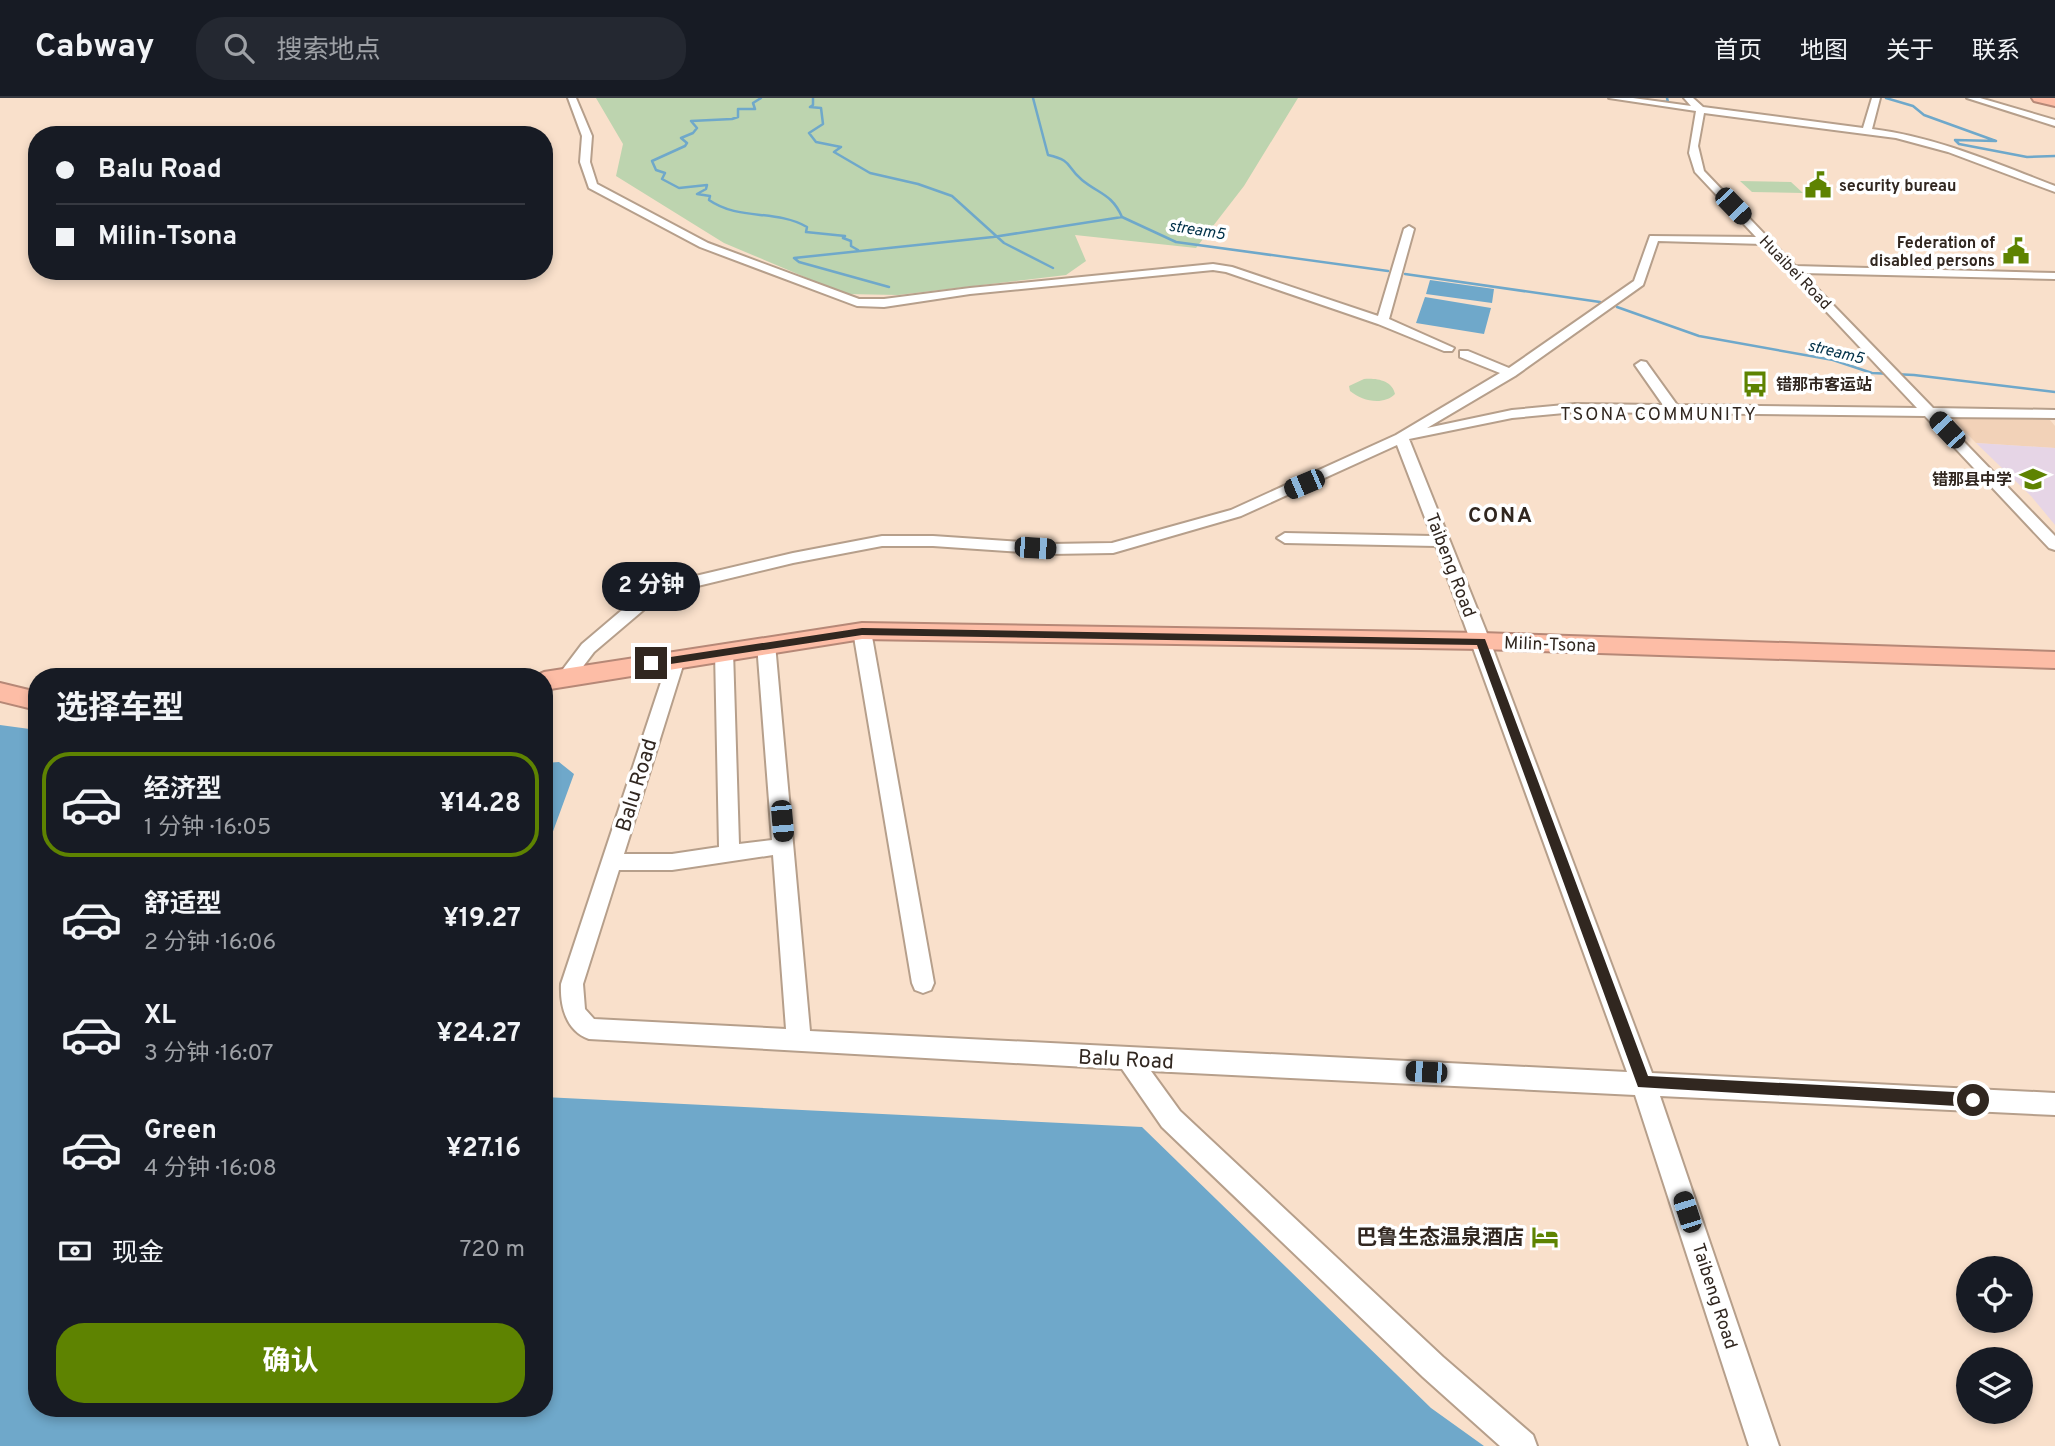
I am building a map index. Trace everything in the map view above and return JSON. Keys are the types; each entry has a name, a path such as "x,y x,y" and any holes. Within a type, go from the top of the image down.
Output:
{"highway":[{"path":"2038,98 2055,102"},
{"name":"Milin-Tsona","path":"555,679 862,631 1481,641 2055,660"},
{"path":"0,692 28,699"}],"street":[{"path":"572,98 587,136 585,162 593,186 704,245 844,298 884,303 983,290 1221,268 1382,321 1448,348"},
{"path":"1613,98 1867,130 1927,142 2055,189"},
{"path":"1688,98 1700,109"},
{"path":"1971,98 2055,123"},
{"path":"1867,130 1876,99"},
{"name":"Huaibei Road","path":"1700,109 1692,145 1693,160 1700,172 2055,545"},
{"path":"1382,321 1409,229"},
{"path":"555,679 648,597 676,586 793,558 882,541 933,541 1050,549 1113,548 1236,513 1401,438 1510,373 1639,283 1654,238 1766,241"},
{"path":"1793,269 2055,276"},
{"path":"1464,354 1510,373"},
{"path":"1641,365 1673,409"},
{"path":"1401,438 1534,411 1575,408 2055,414"},
{"name":"Taibeng Road","path":"1401,438 1481,641 1643,1082 1765,1446"},
{"path":"1285,538 1442,541"},
{"path":"862,631 923,984"},
{"path":"766,645 799,1042"},
{"path":"724,651 729,855"},
{"name":"Balu Road","path":"676,659 572,984 571,1003 578,1019 589,1029 1128,1059 2055,1104"},
{"path":"613,862 672,862 784,846"},
{"path":"1128,1059 1171,1119 1433,1367 1522,1446"}],"shaded area":[{"path":"1951,417 2050,420 2055,426 2055,448 1976,443"},
{"name":"错那县中学","path":"1976,443 2055,448 2055,525 2031,496"}],"green space":[{"path":"596,98 1298,98 1244,186 1196,248 1075,235 1086,261 1066,275 898,295 845,294 724,243 616,176 623,144"},
{"path":"1740,181 1791,182 1803,193 1752,192"},
{"path":"1364,379 1387,383 1395,394 1385,400 1372,401 1350,391 1349,386"}],"water":[{"path":"1430,280 1494,289 1492,303 1426,294"},
{"path":"1425,297 1491,308 1484,334 1416,323"},
{"path":"0,725 28,729 28,1417 553,1417 553,1097 1142,1127 1431,1408 1484,1446 0,1446"},
{"path":"553,762 559,762 574,774 553,831"}],"waterway":[{"path":"761,98 753,103 755,109 738,109 738,117 732,119 691,121 697,128 693,133 681,138 687,143 685,146 652,161 656,170 665,173 662,179 679,188 707,185 706,189 697,194 710,196 709,200 733,211 783,218 807,227 806,232 845,236 843,238 851,241 851,246 858,250"},
{"path":"813,98 813,105 810,107 821,108 823,124 809,133 816,142 841,147 834,152 870,173 918,184 952,196 997,236"},
{"name":"stream5","path":"1033,98 1048,155 1066,162 1082,180 1114,203 1122,217"},
{"path":"1655,101 1668,102 1667,98"},
{"path":"1886,98 1913,106 1924,115 1996,141 1955,140 1959,144 2027,157 2055,156"},
{"path":"997,236 1122,217"},
{"name":"stream5","path":"1122,217 1176,242 1388,271"},
{"path":"889,287 799,262 794,258 997,236"},
{"path":"997,236 1004,243 1053,268"},
{"name":"stream5","path":"1405,274 1600,302"},
{"name":"stream5","path":"1617,307 1699,336 1833,360 1872,373 1914,375 2055,392"}],"place":[{"name":"security bureau","path":"1818,185"},
{"name":"Federation of disabled persons","path":"2016,251"},
{"name":"错那市客运站","path":"1755,384"},
{"name":"错那县中学","path":"2033,479"},
{"name":"巴鲁生态温泉酒店","path":"1545,1237"}],"district":[{"name":"TSONA COMMUNITY","path":"1659,414"},
{"name":"CONA","path":"1501,515"}],"route":[{"path":"651,663 862,631 1481,641 1643,1082 1973,1100"}]}
